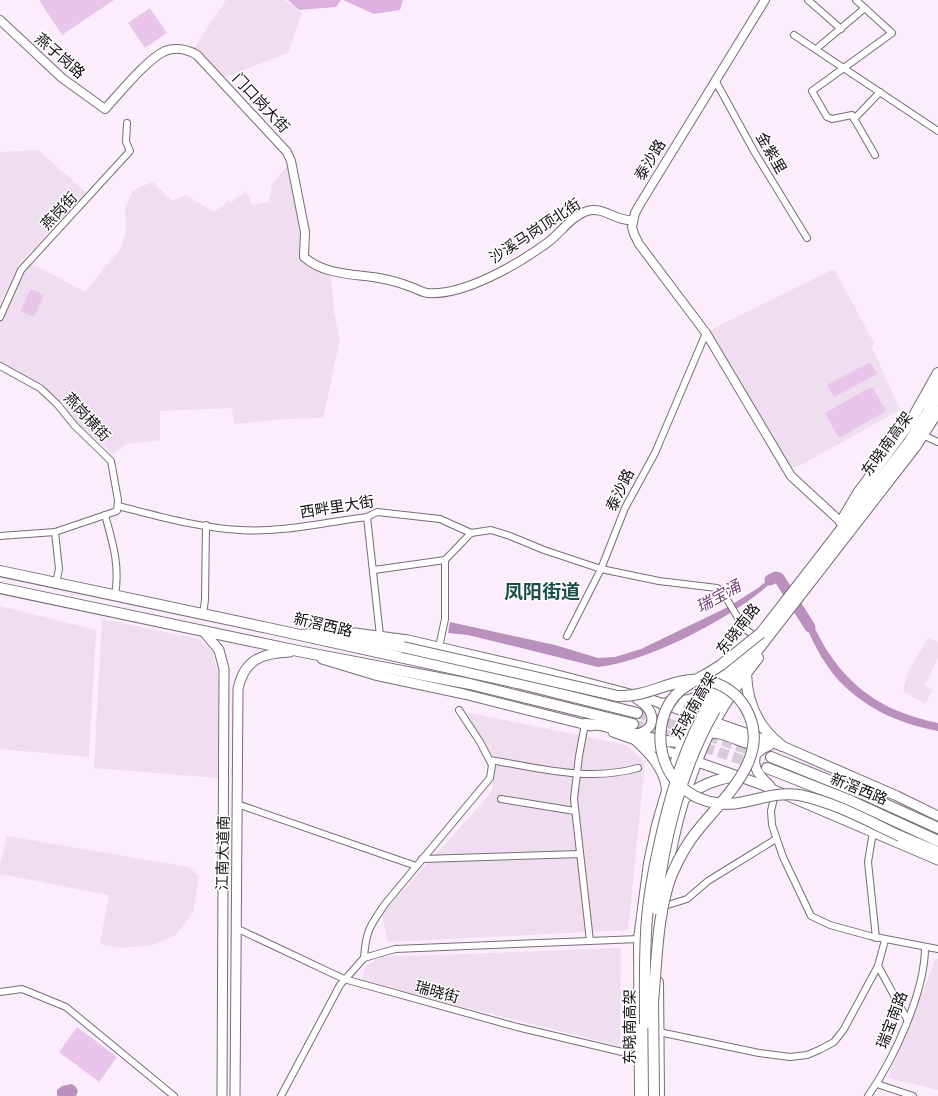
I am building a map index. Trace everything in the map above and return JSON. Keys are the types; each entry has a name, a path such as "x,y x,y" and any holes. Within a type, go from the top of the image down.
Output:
{"main road":[{"path":"841,522 858,493 911,421 938,373"},
{"name":"东晓南路","path":"640,1096 639,939 649,863 667,791 683,741 696,714 709,693 757,634 914,427 938,386"},
{"name":"东晓南高架","path":"646,1096 645,982 647,917 655,865 670,798 684,754 702,716 724,681 757,634 909,442 938,396"},
{"name":"东晓南高架","path":"654,1096 654,938 661,876 679,796 688,766 699,740 731,686 910,453 938,411"},
{"path":"659,1096 658,958 661,907 671,851 685,798 697,762 715,721 746,674 927,437 938,419"},
{"name":"新滘西路","path":"0,572 298,634 518,683 637,713"},
{"name":"新滘西路","path":"0,588 204,632 470,684 596,714 635,733"},
{"name":"江南大道南","path":"204,632 219,650 224,669 222,1096"},
{"path":"298,634 337,632 380,636 439,647 630,694 696,714 782,746 897,796 938,816"},
{"path":"298,634 346,638 403,647 618,696 641,695 682,681 702,680 724,687 742,703 750,716 753,731 751,754 746,769 738,782 693,836 684,850 672,875 663,906 653,1002"},
{"path":"757,634 721,665 683,689 668,707 662,723 660,741 663,757 673,777 686,791 708,801 733,803 774,794 802,796 827,804 938,852"},
{"path":"298,651 363,672 464,694 585,724 603,725 667,740 683,741 694,737 715,721"},
{"name":"江南大道南","path":"236,1096 238,689 243,674 259,657 271,653 298,651"},
{"path":"746,674 746,689 753,711 767,733 782,746"},
{"path":"662,704 689,700 709,693"},
{"path":"630,694 649,707 652,715 650,726 644,732 635,733"},
{"path":"635,733 678,755 776,790 938,860"},
{"path":"635,733 658,765 665,778 667,791 671,789 677,790 682,793 685,798"},
{"path":"678,755 704,733 749,744 782,746"},
{"path":"765,746 756,754 755,765 759,775 776,790"},
{"name":"新滘西路","path":"771,757 863,794 938,828"},
{"name":"新滘西路","path":"766,768 851,801 938,841"},
{"path":"685,798 706,784 721,778 739,776"}],"street":[{"name":"泰沙路","path":"633,220 640,204 715,80 766,0"},
{"path":"808,0 841,29"},
{"path":"856,0 892,33 812,91 827,117 832,119 852,115 876,155"},
{"path":"816,49 865,8"},
{"name":"燕子岗路","path":"0,20 62,78 105,109"},
{"path":"794,35 938,130"},
{"name":"门口岗大街","path":"105,109 160,53 178,49 197,55 287,152 291,161 305,232 304,257 309,261 336,272"},
{"name":"金紫里","path":"715,80 755,153 807,238"},
{"path":"854,119 880,92"},
{"name":"燕岗街","path":"0,317 21,270 130,151 126,142 127,123"},
{"name":"沙溪马岗顶北街","path":"336,272 393,281 427,293 450,291 482,281 537,250 555,237 569,222 586,211 598,210 618,218 633,220"},
{"path":"633,220 634,234 640,244 706,333 790,476 841,522"},
{"name":"泰沙路","path":"567,636 601,569 625,508 655,453 706,333"},
{"name":"燕岗横街","path":"0,366 40,388 57,404 75,426 111,461 118,508"},
{"path":"927,437 938,442"},
{"path":"0,536 55,532 105,515 118,508"},
{"name":"西畔里大街","path":"118,508 240,530 284,529 367,516 377,512 440,519 471,533"},
{"path":"105,515 114,544 118,576 115,596"},
{"path":"367,516 380,636"},
{"path":"203,614 205,600 206,525"},
{"path":"374,570 445,560 471,533 491,530 601,569 659,581 717,588 722,591 744,628 757,634"},
{"path":"55,532 59,568 56,583"},
{"path":"439,647 445,619 445,560"},
{"path":"364,958 365,937 370,925 416,866 490,778 492,765 490,760 458,710"},
{"path":"585,724 574,799 590,941"},
{"path":"490,760 577,774 618,774 638,768"},
{"path":"776,790 771,811 772,825 776,839 806,908 812,916 830,925 876,938 938,949"},
{"path":"501,799 575,811"},
{"path":"237,804 416,866"},
{"path":"874,832 868,862 876,938"},
{"path":"661,907 688,899 708,881 776,839"},
{"path":"422,859 580,854"},
{"name":"瑞晓街","path":"236,928 344,980 517,1027 639,1056"},
{"path":"281,1096 340,985 364,958 395,949 639,939"},
{"path":"659,1032 759,1053 790,1057 807,1055 834,1042 844,1029 878,966 885,940"},
{"name":"瑞宝南路","path":"868,1096 877,1084 891,1059 908,1019 922,973 925,947"},
{"path":"878,966 908,1019"},
{"path":"0,992 22,989 66,1007 174,1096"},
{"path":"877,1084 914,1096"}],"shaded area":[{"path":"39,0 114,0 62,35"},
{"path":"226,0 285,0 302,13 288,53 223,78 193,49"},
{"path":"288,0 341,0 336,7 299,10"},
{"path":"343,0 403,0 400,10 374,14"},
{"path":"150,8 167,33 145,48 128,23"},
{"path":"38,150 87,193 20,262 0,304 0,152"},
{"path":"288,165 299,212 302,246 300,257 330,275 334,312 340,340 323,418 287,419 234,424 232,408 160,411 160,440 127,444 112,454 77,423 62,401 44,388 42,382 40,388 0,367 0,317 21,270 29,262 85,292 121,248 126,232 125,208 133,190 153,182 172,201 186,195 214,212 225,204 227,200 232,202 246,191 252,205 268,202 272,189 270,187"},
{"path":"834,269 874,343 872,347 900,410 801,465 790,468 708,331"},
{"path":"31,289 44,295 34,317 20,311"},
{"path":"870,362 877,374 834,397 827,385"},
{"path":"869,388 873,388 886,411 839,438 825,413"},
{"path":"780,573 784,576 779,583 774,580 758,594 738,608 691,635 642,656 598,667 468,635 448,633 450,622 555,645 598,658 615,657 641,649 728,607 758,588 775,574"},
{"path":"0,606 96,630 89,757 0,749"},
{"path":"806,612 828,652 839,667 862,690 876,700 904,714 938,723 938,731 889,716 859,699 846,688 834,675 818,650 801,617"},
{"path":"102,619 199,639 213,653 218,675 218,778 94,768"},
{"path":"928,638 938,642 938,658 925,685 933,690 925,704 903,691 908,672"},
{"path":"466,712 626,745 645,762 628,930 388,942 382,914 491,793 496,763"},
{"path":"7,836 189,867 199,876 193,913 176,935 153,945 122,948 100,944 109,895 0,874 0,865"},
{"path":"621,948 620,1046 361,981 366,965 383,957"},
{"path":"936,958 938,959 938,1090 888,1078"},
{"path":"77,1027 117,1057 99,1082 59,1052"},
{"path":"72,1084 78,1091 76,1096 57,1096 57,1090 62,1086"}],"waterway":[{"name":"瑞宝涌","path":"770,580 776,577 779,578 810,627"}],"tunnel":[{"path":"637,713 771,757"},
{"path":"633,724 767,768"}],"district":[{"name":"凤阳街道","path":"542,591"}]}
